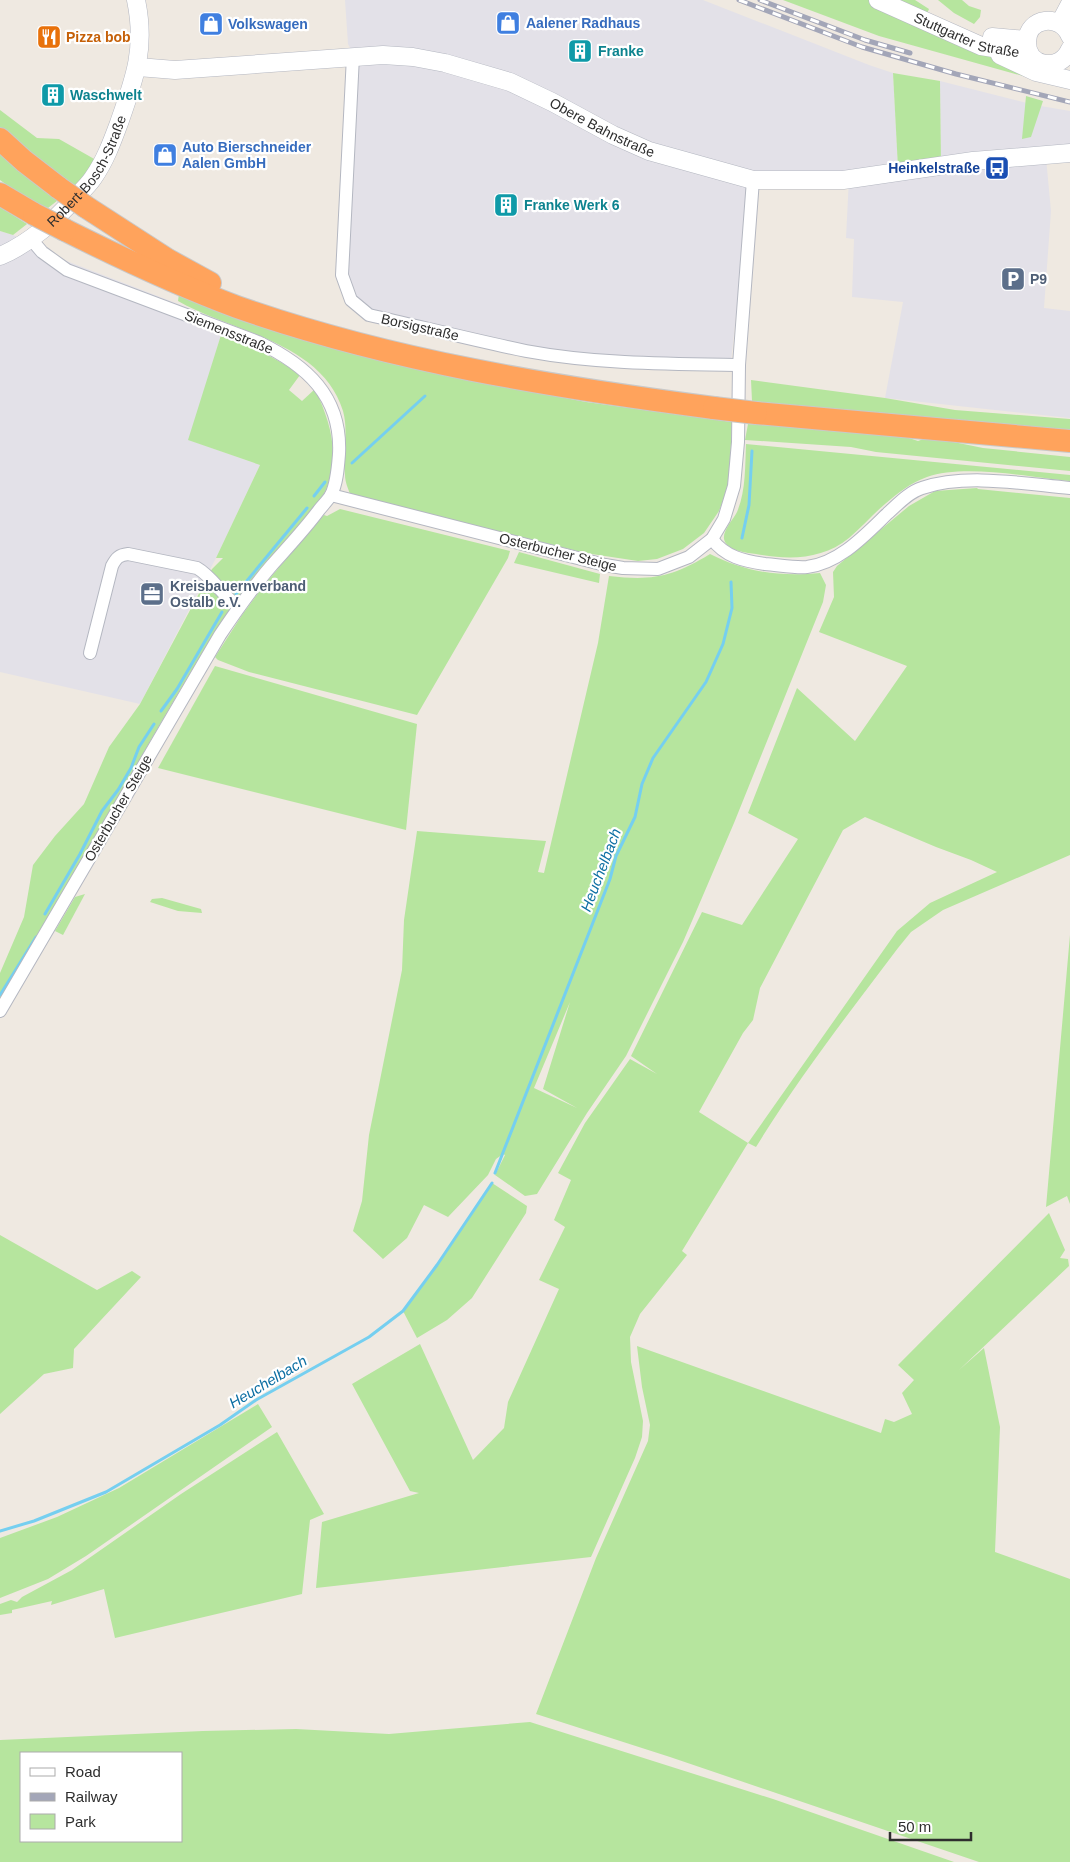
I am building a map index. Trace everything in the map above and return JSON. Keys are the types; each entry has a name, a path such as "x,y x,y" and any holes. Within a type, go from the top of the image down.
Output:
{"highway":[{"path":"0,140 24,161 86,207 192,274 316,331"},
{"path":"0,194 65,230 168,280 237,306 316,331 407,355 590,392 756,413 1070,441"}],"street":[{"name":"Robert-Bosch-Straße","path":"0,256 31,239 59,216 93,179 109,151 138,67 140,18 136,0"},
{"path":"140,18 142,0"},
{"name":"Stuttgarter Straße","path":"878,0 981,46 1028,47"},
{"name":"Stuttgarter Straße","path":"878,0 974,32 1028,47 1039,63 1052,65 1066,60"},
{"path":"1065,29 1070,4"},
{"name":"Stuttgarter Straße","path":"1028,47 1033,27 1039,22 1053,20 1065,29"},
{"path":"981,46 1036,72 1070,80"},
{"name":"Obere Bahnstraße","path":"138,67 174,70 353,56 383,55 412,57 471,69 510,82 552,102 613,136 649,151 753,180 843,180 974,161 1070,153"},
{"name":"Borsigstraße","path":"353,56 342,275 351,300 370,315 527,351 594,360 644,364 739,365"},
{"name":"Osterbucher Steige","path":"0,1011 239,607 308,526 330,495 519,544 623,568 658,569 689,557 712,540 724,519 734,486 738,442 739,365 753,180"},
{"name":"Siemensstraße","path":"31,239 42,252 67,270 258,342 281,353 304,370 318,384 328,401 336,421 339,444 338,469 330,495"},
{"path":"712,540 719,549 750,562 807,566 826,562 852,546 902,500 920,488 941,483 984,480 1070,488"},
{"path":"90,653 112,566 115,559 121,555 128,554 197,568 203,571 228,600 239,607"}],"shaded area":[{"path":"345,0 703,0 893,73 898,167 941,162 940,81 1035,105 1070,111 1070,156 1046,158 1051,211 1044,308 1070,311 1070,418 885,398 903,302 852,297 854,239 846,238 849,178 751,177 731,361 532,352 371,311 354,299 346,276 358,63 348,44"},
{"path":"0,231 13,235 64,260 225,322 189,440 260,465 216,558 140,704 0,672"}],"green space":[{"path":"783,0 915,0 929,9 921,28 1013,66 1048,83 879,36"},
{"path":"938,0 962,0 969,6 981,10 980,17 974,24 954,13"},
{"path":"893,73 940,81 941,162 898,168"},
{"path":"1026,96 1043,101 1031,137 1022,139"},
{"path":"0,110 37,138 59,139 96,160 82,181 48,208 25,198 0,180"},
{"path":"0,207 27,224 13,235 0,231"},
{"path":"179,294 421,370 586,402 732,422 729,485 719,511 704,533 683,549 657,559 638,561 585,553 350,494 344,467 345,419 343,411 332,388 316,369 296,354 273,342 178,301"},
{"path":"221,335 262,352 300,375 289,390 302,401 315,389 332,437 333,462 327,487 323,496 309,515 255,575 221,623 0,1001 0,973 24,917 33,865 55,836 84,804 109,747 140,704 212,569 223,558 216,558 260,465 188,440"},
{"path":"751,380 885,398 955,410 1070,419 1070,431 752,401"},
{"path":"748,424 900,435 918,441 929,437 983,448 1070,457 1070,471 876,452 851,447 745,440"},
{"path":"746,444 1070,475 1070,481 978,471 942,473 915,482 900,492 849,538 828,551 793,557 768,556 731,548 727,545 724,538 737,512 742,496"},
{"path":"977,488 1070,498 1070,855 943,910 911,932 825,1046 789,1096 756,1147 748,1143 682,1251 687,1255 640,1314 630,1337 631,1362 643,1421 642,1437 635,1458 591,1557 316,1588 322,1522 419,1493 410,1491 352,1384 420,1344 473,1460 504,1428 508,1402 559,1289 539,1280 565,1227 554,1220 571,1180 558,1173 585,1123 630,1059 657,1074 631,1056 702,912 742,925 798,839 748,813 797,688 855,741 907,666 819,632 834,597 833,572 837,566 909,506 935,491","holes":["865,817 997,872 930,903 897,931 748,1143 699,1112 743,1033 753,1020 760,988 843,830"]},
{"path":"340,509 510,551 508,558 417,715 249,672 218,660 215,657 264,585 324,515 327,516"},
{"path":"519,552 600,574 599,583 514,563"},
{"path":"710,554 737,565 763,572 791,574 820,573 826,585 823,602 734,823 683,942 626,1056 587,1113 537,1194 525,1196 495,1175 505,1155 503,1154 496,1159 488,1175 448,1217 424,1205 407,1238 383,1259 353,1231 362,1201 369,1135 402,970 404,920 417,831 546,841 538,872 544,873 598,643 609,576 638,578 662,576 697,562","holes":["570,1002 543,1089 577,1108 534,1088"]},
{"path":"215,666 417,724 406,830 158,768"},
{"path":"85,894 63,935 55,931 75,897"},
{"path":"162,898 201,909 202,913 178,911 150,902 152,899"},
{"path":"1070,935 1070,1204 1067,1196 1046,1207"},
{"path":"492,1183 527,1206 526,1213 472,1298 447,1320 417,1338 403,1311 437,1265"},
{"path":"1049,1213 1065,1250 1060,1258 1068,1259 1069,1266 959,1370 984,1348 1000,1427 995,1552 1070,1579 1070,1862 979,1862 670,1757 536,1714 596,1558 648,1441 650,1425 642,1387 637,1346 881,1433 885,1419 894,1422 912,1414 902,1393 914,1380 898,1365"},
{"path":"0,1235 97,1290 132,1271 141,1277 74,1349 73,1368 44,1374 0,1414"},
{"path":"258,1404 272,1427 86,1556 48,1579 0,1598 0,1538 57,1517 119,1488"},
{"path":"277,1432 324,1514 310,1520 302,1594 115,1638 104,1589 51,1605 52,1601 12,1610 12,1613 0,1615 0,1604 11,1600 17,1602 22,1597 72,1570 181,1494"},
{"path":"530,1722 773,1799 954,1862 0,1862 0,1740 296,1729 389,1734"}],"waterway":[{"path":"352,463 425,396"},
{"name":"Heuchelbach","path":"742,538 749,505 752,451"},
{"path":"314,496 325,482"},
{"path":"236,594 307,508"},
{"name":"Heuchelbach","path":"495,1173 610,879 616,856 635,817 642,784 653,758 706,682 723,644 732,608 731,582"},
{"path":"161,711 177,689 222,612"},
{"path":"45,914 80,854 102,811 118,790 131,768 139,747 154,724"},
{"path":"0,995 36,937"},
{"name":"Heuchelbach","path":"0,1531 34,1521 106,1492 220,1425 256,1400 369,1337 403,1311 437,1265 492,1183"}],"railway":[{"path":"739,0 862,47 956,74 1070,102"},
{"path":"760,0 865,40 910,53"}],"place":[{"name":"Aalener Radhaus","path":"508,23"},
{"name":"Volkswagen","path":"211,24"},
{"name":"Pizza bob","path":"49,37"},
{"name":"Franke","path":"580,51"},
{"name":"Waschwelt","path":"53,95"},
{"name":"Auto Bierschneider Aalen GmbH","path":"165,155"},
{"name":"Heinkelstraße","path":"997,168"},
{"name":"Franke Werk 6","path":"506,205"},
{"name":"P9","path":"1013,279"},
{"name":"Kreisbauernverband Ostalb e.V.","path":"152,594"}]}
